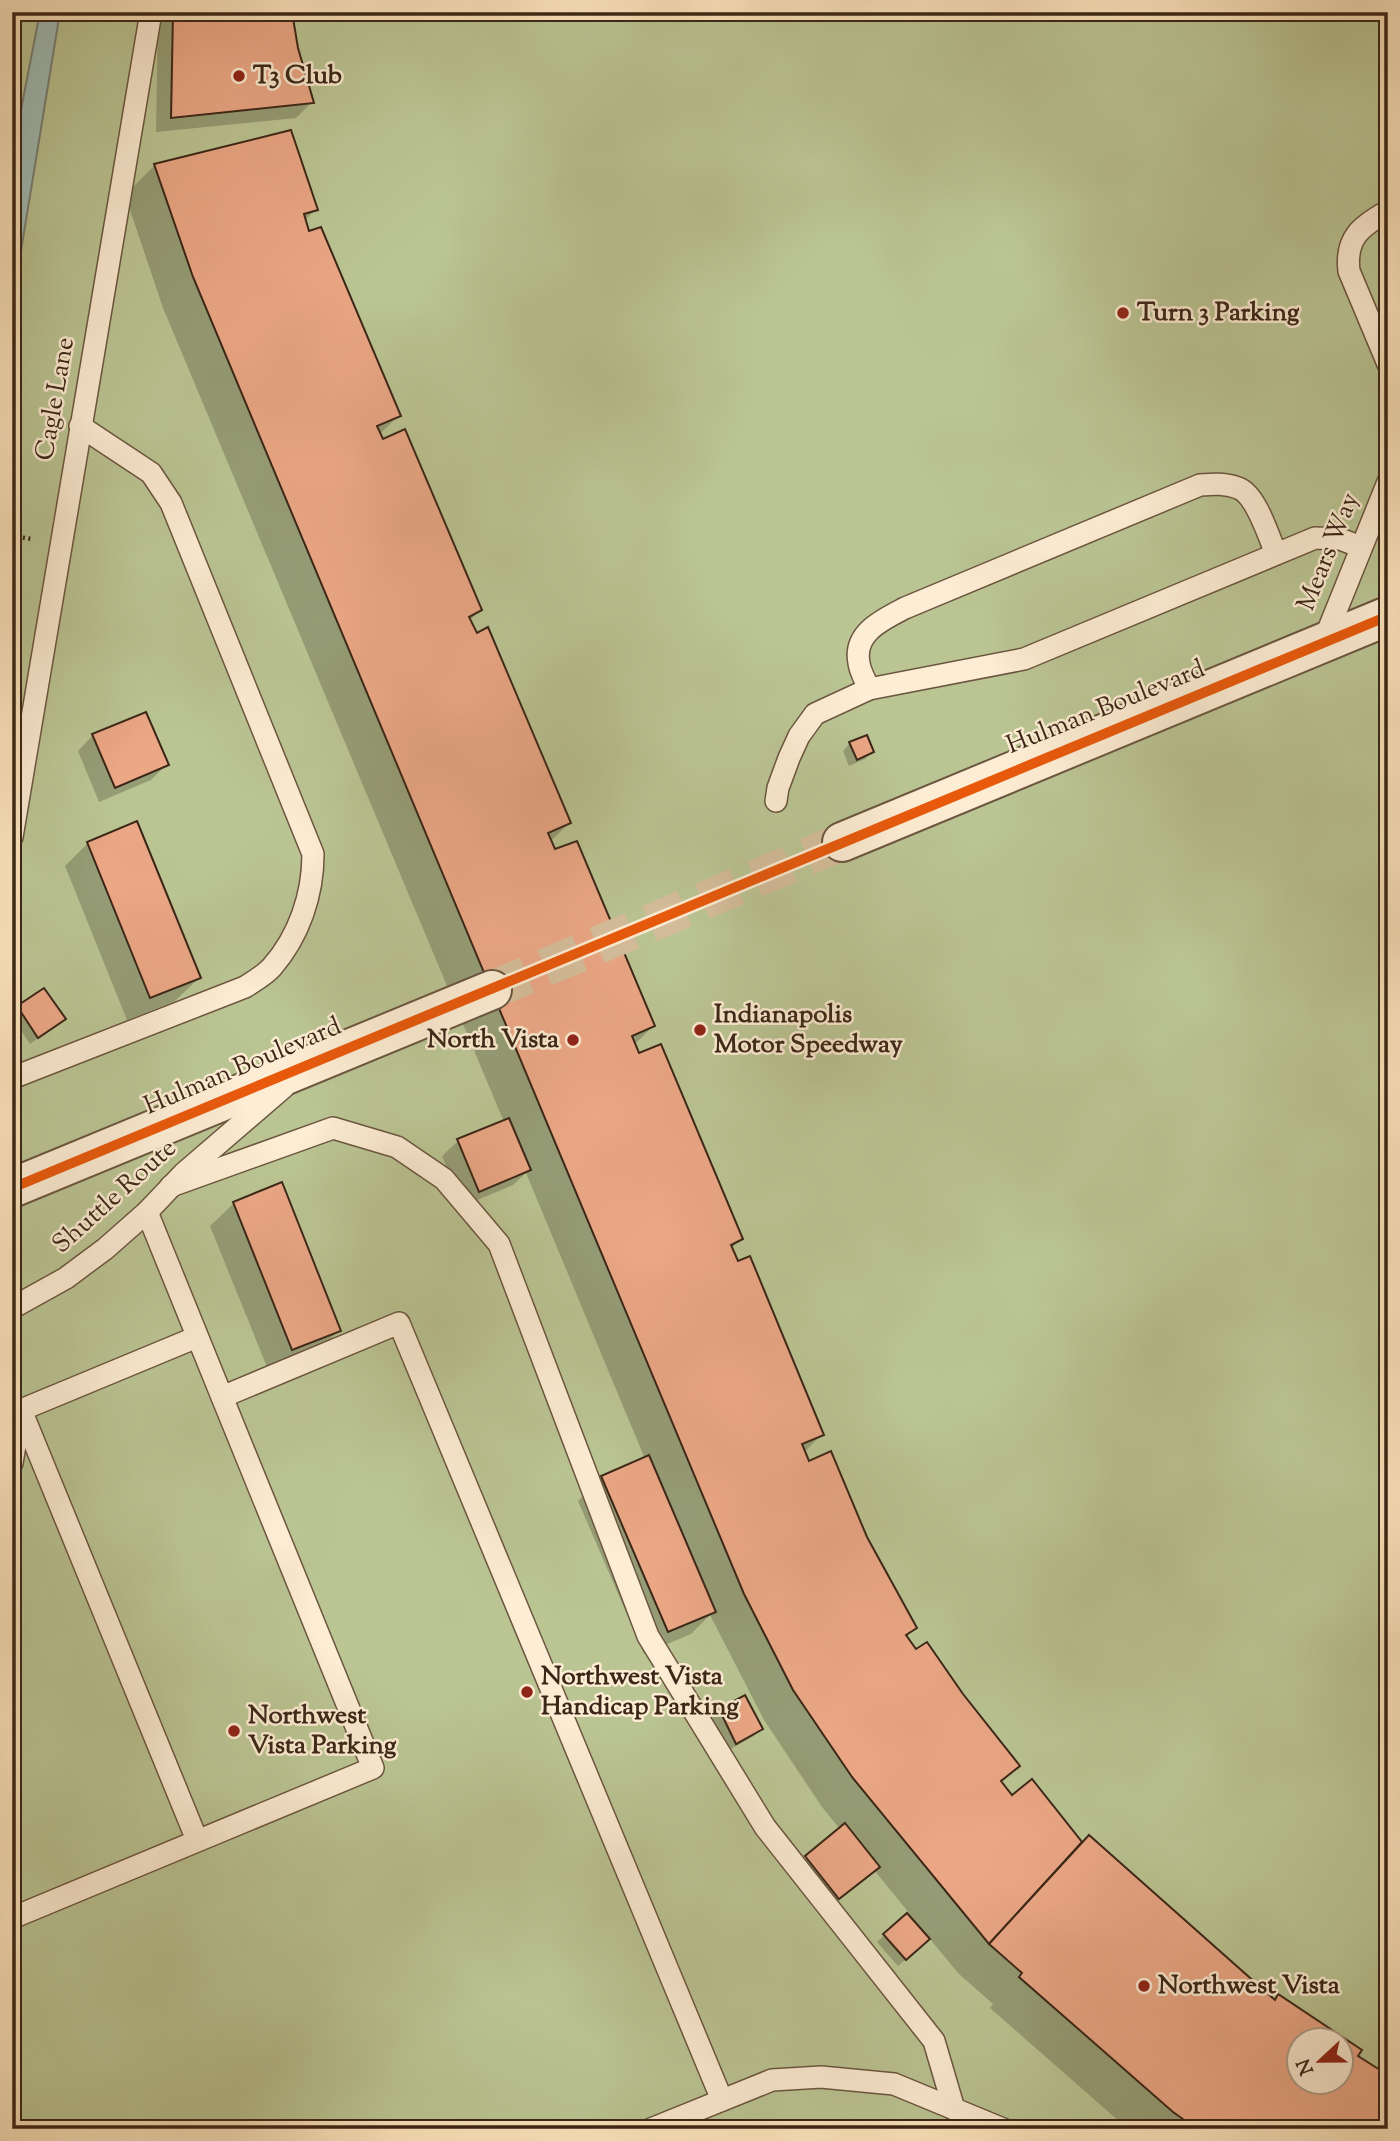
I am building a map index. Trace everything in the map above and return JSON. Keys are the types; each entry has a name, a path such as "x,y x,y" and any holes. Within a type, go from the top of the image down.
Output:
{"street":[{"name":"Hulman Boulevard","path":"842,842 1388,616"},
{"name":"Hulman Boulevard","path":"12,1188 492,990"}],"lane":[{"name":"Cagle Lane","path":"12,837 151,12"},
{"path":"1388,211 1368,222 1354,238 1347,255 1349,271 1388,364"},
{"path":"12,1078 245,988 271,969 299,927 313,881 313,854 172,503 151,473 80,426"},
{"name":"Mears Way","path":"1323,643 1388,482"},
{"path":"869,689 859,663 859,647 867,631 882,620 1200,485 1221,484 1241,488 1256,506 1276,554"},
{"path":"776,801 789,758 799,736 815,714 869,689 1024,659 1315,538 1340,539 1361,547"},
{"name":"Shuttle Route","path":"12,1308 66,1278 105,1249 147,1212 171,1186 311,1063"},
{"path":"171,1186 333,1128 397,1147 444,1179 499,1244 648,1636 765,1827 934,2041 954,2109"},
{"path":"12,1918 373,1768 147,1212"},
{"path":"222,1398 399,1323 722,2100"},
{"path":"21,1410 197,1337"},
{"path":"12,1463 21,1410"},
{"path":"21,1410 197,1840"},
{"path":"651,2129 772,2081 821,2077 894,2084 1003,2129"}],"path":[{"path":"12,536 22,537"}],"green space":[{"name":"Indianapolis Motor Speedway","path":"31,12 1388,12 1388,2129 12,2129 12,20"}],"water":[{"path":"40,12 60,12 12,306 12,156"}],"building":[{"name":"T3 Club","path":"173,12 292,12 298,48 314,103 171,118"},
{"name":"North Vista","path":"291,130 318,210 304,214 309,231 321,227 401,416 377,426 383,439 405,429 482,610 469,617 477,633 488,627 571,823 548,833 555,849 577,841 655,1026 632,1036 639,1053 661,1044 743,1239 731,1245 738,1261 750,1256 824,1435 802,1444 809,1461 831,1451 867,1537 917,1628 906,1635 916,1649 927,1642 963,1694 1020,1766 1001,1781 1012,1795 1032,1779 1082,1842 989,1944 852,1777 793,1690 744,1594 193,277 154,164"},
{"path":"146,712 169,765 115,788 92,734"},
{"path":"867,735 874,752 857,760 849,742"},
{"path":"137,821 201,978 150,998 87,842"},
{"path":"44,988 66,1019 38,1038 17,1006"},
{"path":"509,1118 531,1170 479,1192 457,1139"},
{"path":"282,1182 341,1331 292,1350 233,1202"},
{"path":"649,1455 716,1612 668,1632 601,1476"},
{"path":"745,1695 763,1729 736,1744 719,1709"},
{"path":"845,1823 880,1867 839,1899 805,1856"},
{"name":"Northwest Vista","path":"1089,1835 1275,2000 1278,1994 1324,2025 1284,2025 1284,2096 1354,2096 1354,2045 1362,2050 1358,2056 1388,2075 1388,2129 1197,2129 1173,2112 1019,1977 1022,1973 989,1944"},
{"path":"907,1913 930,1939 906,1960 883,1934"}],"tunnel":[{"path":"492,990 842,842"}],"cycle path":[{"path":"12,1188 1388,616"}],"place":[{"name":"T3 Club","path":"239,76"},
{"name":"Turn 3 Parking","path":"1123,313"},
{"name":"Indianapolis Motor Speedway","path":"700,1030"},
{"name":"North Vista","path":"573,1040"},
{"name":"Northwest Vista Handicap Parking","path":"527,1692"},
{"name":"Northwest Vista Parking","path":"234,1731"},
{"name":"Northwest Vista","path":"1144,1986"}]}
